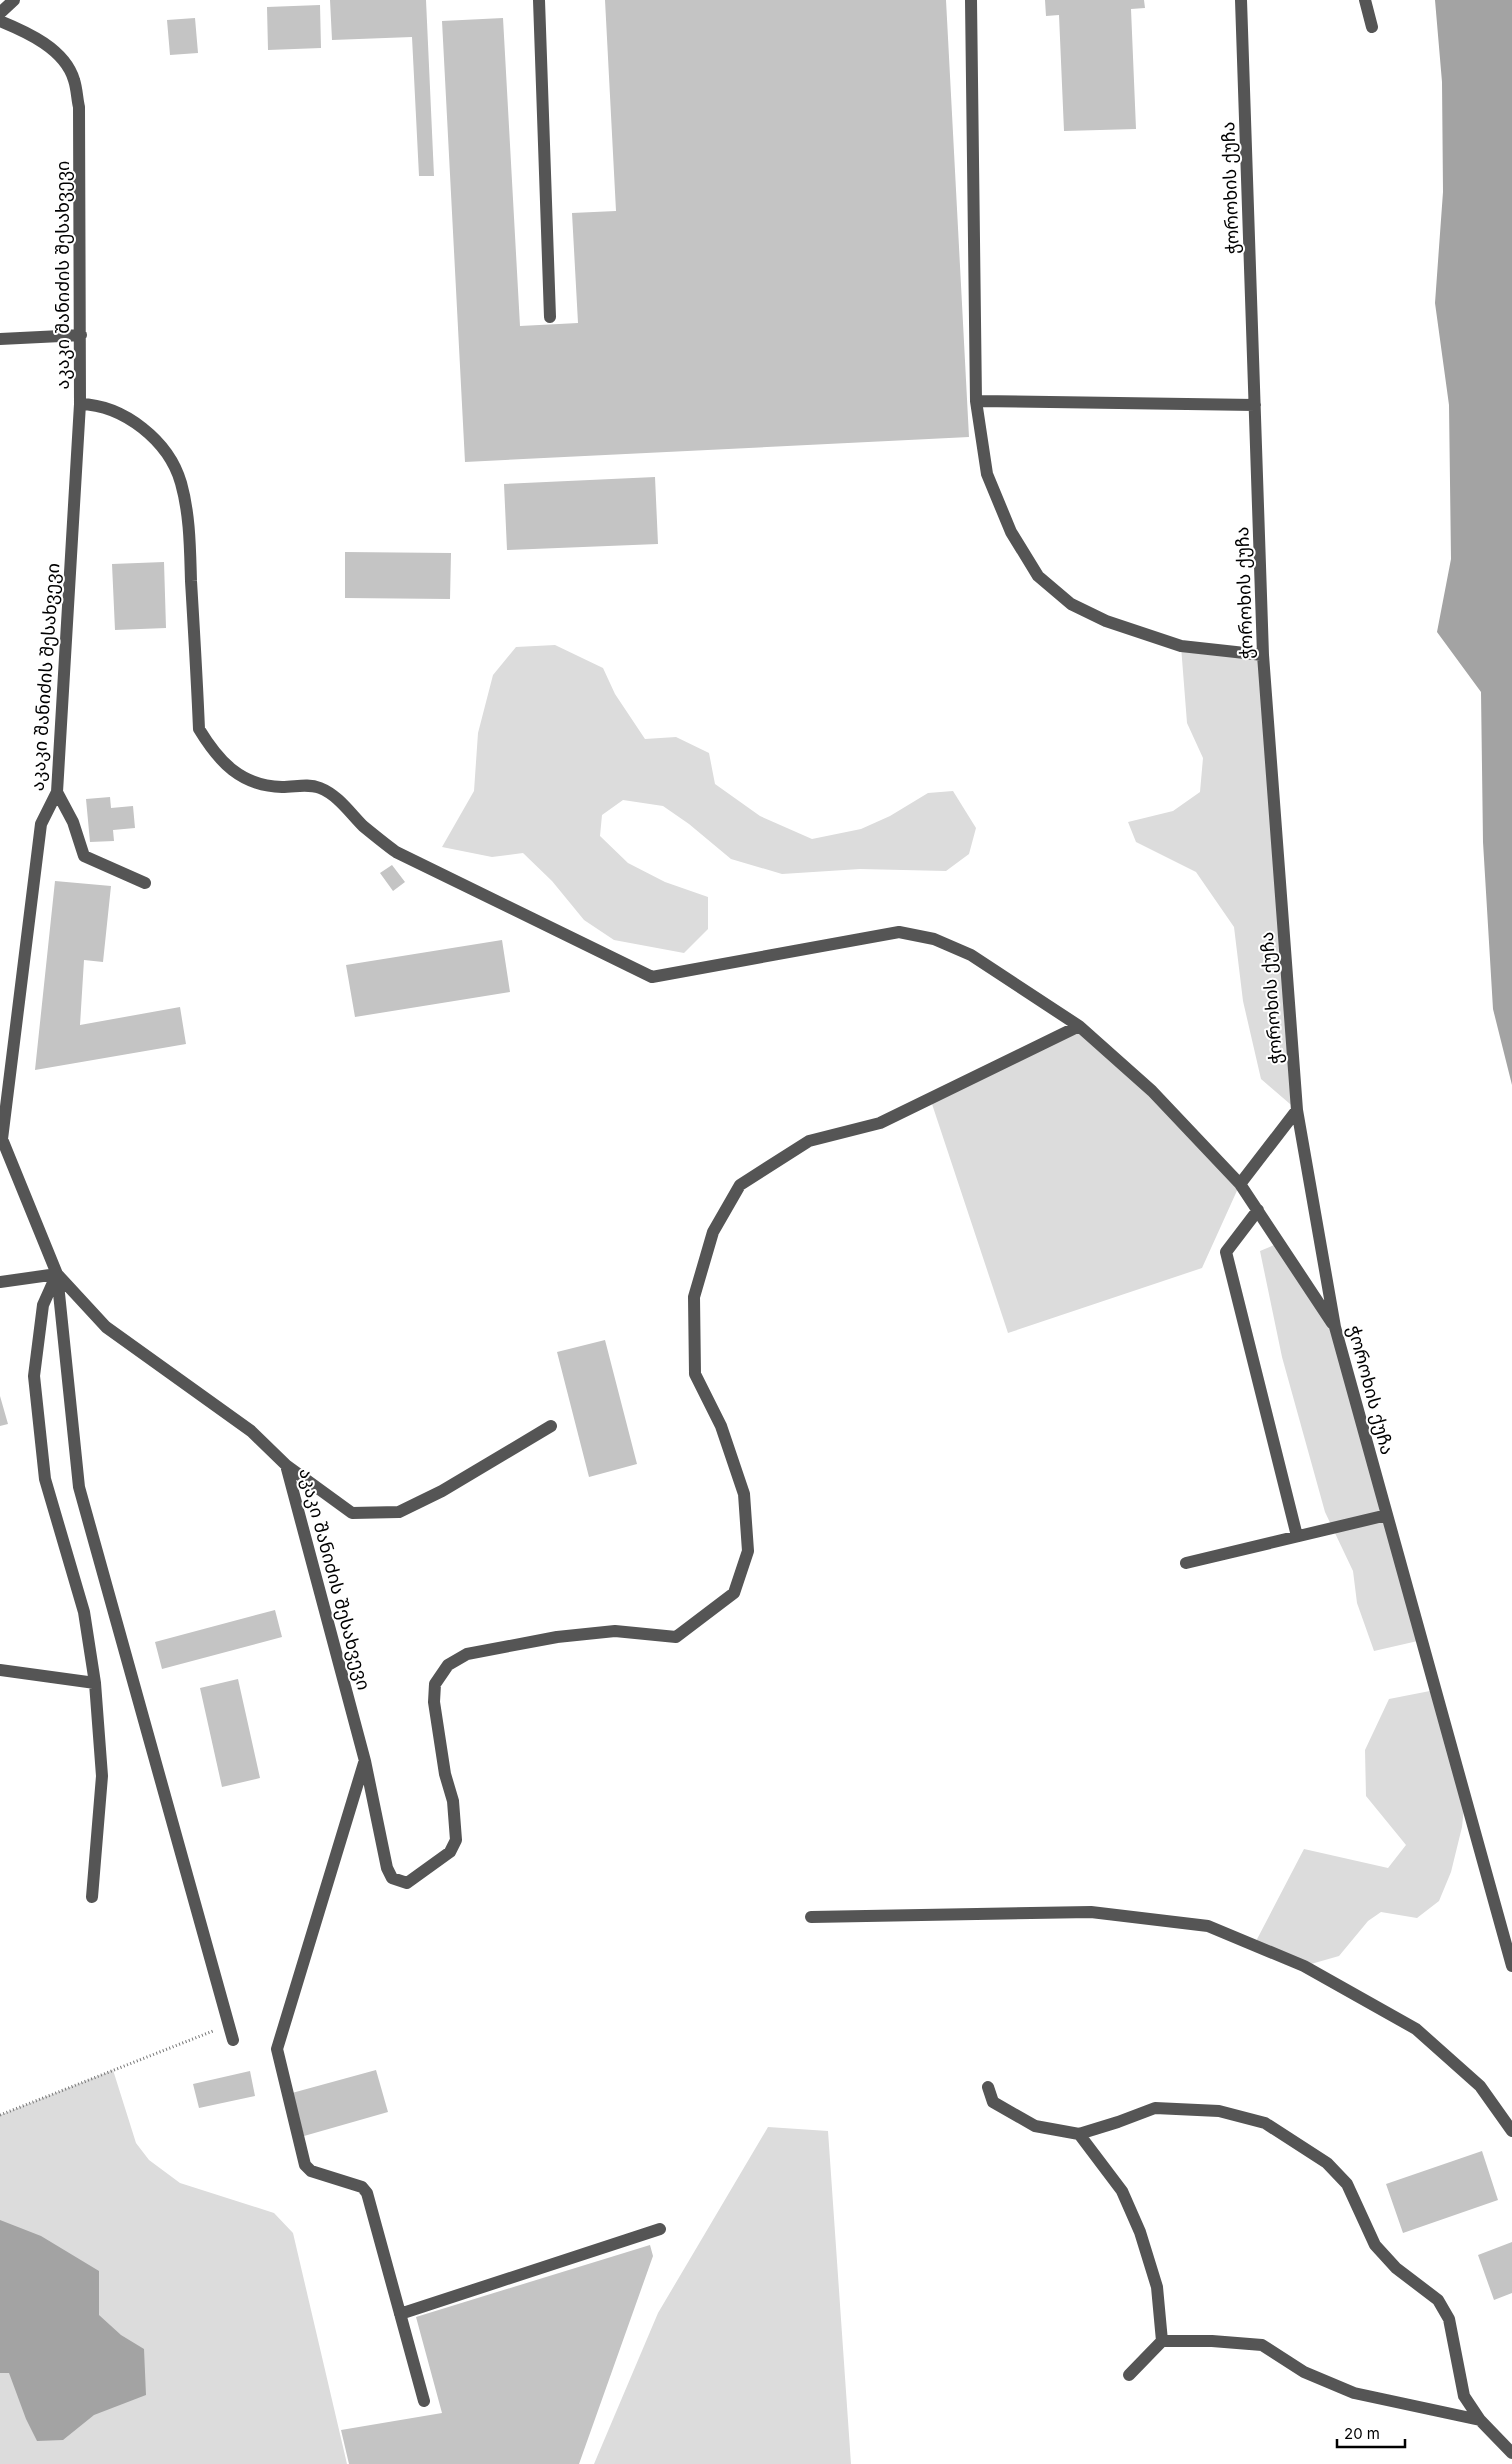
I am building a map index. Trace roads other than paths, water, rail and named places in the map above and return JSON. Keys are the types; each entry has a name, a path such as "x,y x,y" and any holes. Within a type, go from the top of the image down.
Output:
{"street":[{"path":"0,13 14,0"},
{"path":"540,0 550,317"},
{"path":"971,0 976,401 987,474 1011,532 1038,576 1071,604 1106,621 1148,637 1182,646 1263,655"},
{"name":"ჭოროხის ქუჩა","path":"1241,0 1263,655 1297,1110 1335,1327 1512,1966"},
{"path":"1364,0 1372,27"},
{"name":"აკაკი შანიძის შესახვევი","path":"0,21 32,34 60,57 74,79 79,108 81,335 80,404 57,792 41,824 1,1139 57,1274 106,1327 250,1432 286,1465 365,1761 387,1868 392,1878 407,1883 450,1852 456,1840 453,1801 445,1774 434,1702 435,1684 448,1665 467,1654 557,1637 616,1631 676,1637 734,1593 748,1551 744,1494 722,1426 695,1374 694,1297 713,1232 740,1185 809,1141 880,1123 1079,1026"},
{"path":"0,339 81,335"},
{"path":"976,401 1255,405"},
{"path":"80,404 93,404 124,414 144,429 165,452 181,482 187,512 190,552 199,729 210,749 230,770 256,783 282,787 307,785 322,789 338,800 363,826 396,852 652,977 898,932 934,940 971,955 1079,1026 1152,1091 1240,1184 1335,1327"},
{"path":"57,792 73,822 84,856 145,883"},
{"path":"1240,1184 1297,1110"},
{"path":"1258,1210 1226,1252 1297,1536"},
{"path":"0,1282 57,1274"},
{"path":"57,1274 43,1305 34,1376 45,1479 84,1612 95,1683 102,1776 92,1897"},
{"path":"57,1274 79,1487 233,2040"},
{"path":"286,1465 352,1513 399,1512 442,1491 551,1426"},
{"path":"1186,1563 1387,1515"},
{"path":"0,1670 95,1683"},
{"path":"365,1761 277,2048 305,2166 312,2171 362,2187 367,2193 424,2401"},
{"path":"811,1917 1091,1912 1208,1926 1304,1966 1416,2029 1480,2086 1512,2131"},
{"path":"988,2087 993,2102 1035,2126 1079,2134 1155,2108 1219,2111 1265,2123 1327,2163 1347,2184 1375,2245 1396,2268 1438,2300 1448,2319 1464,2396 1480,2420 1512,2453"},
{"path":"1079,2134 1122,2191 1140,2232 1157,2288 1162,2341"},
{"path":"400,2314 660,2229"},
{"path":"1128,2375 1162,2341 1212,2341 1262,2345 1304,2372 1354,2393 1480,2420"}]}
